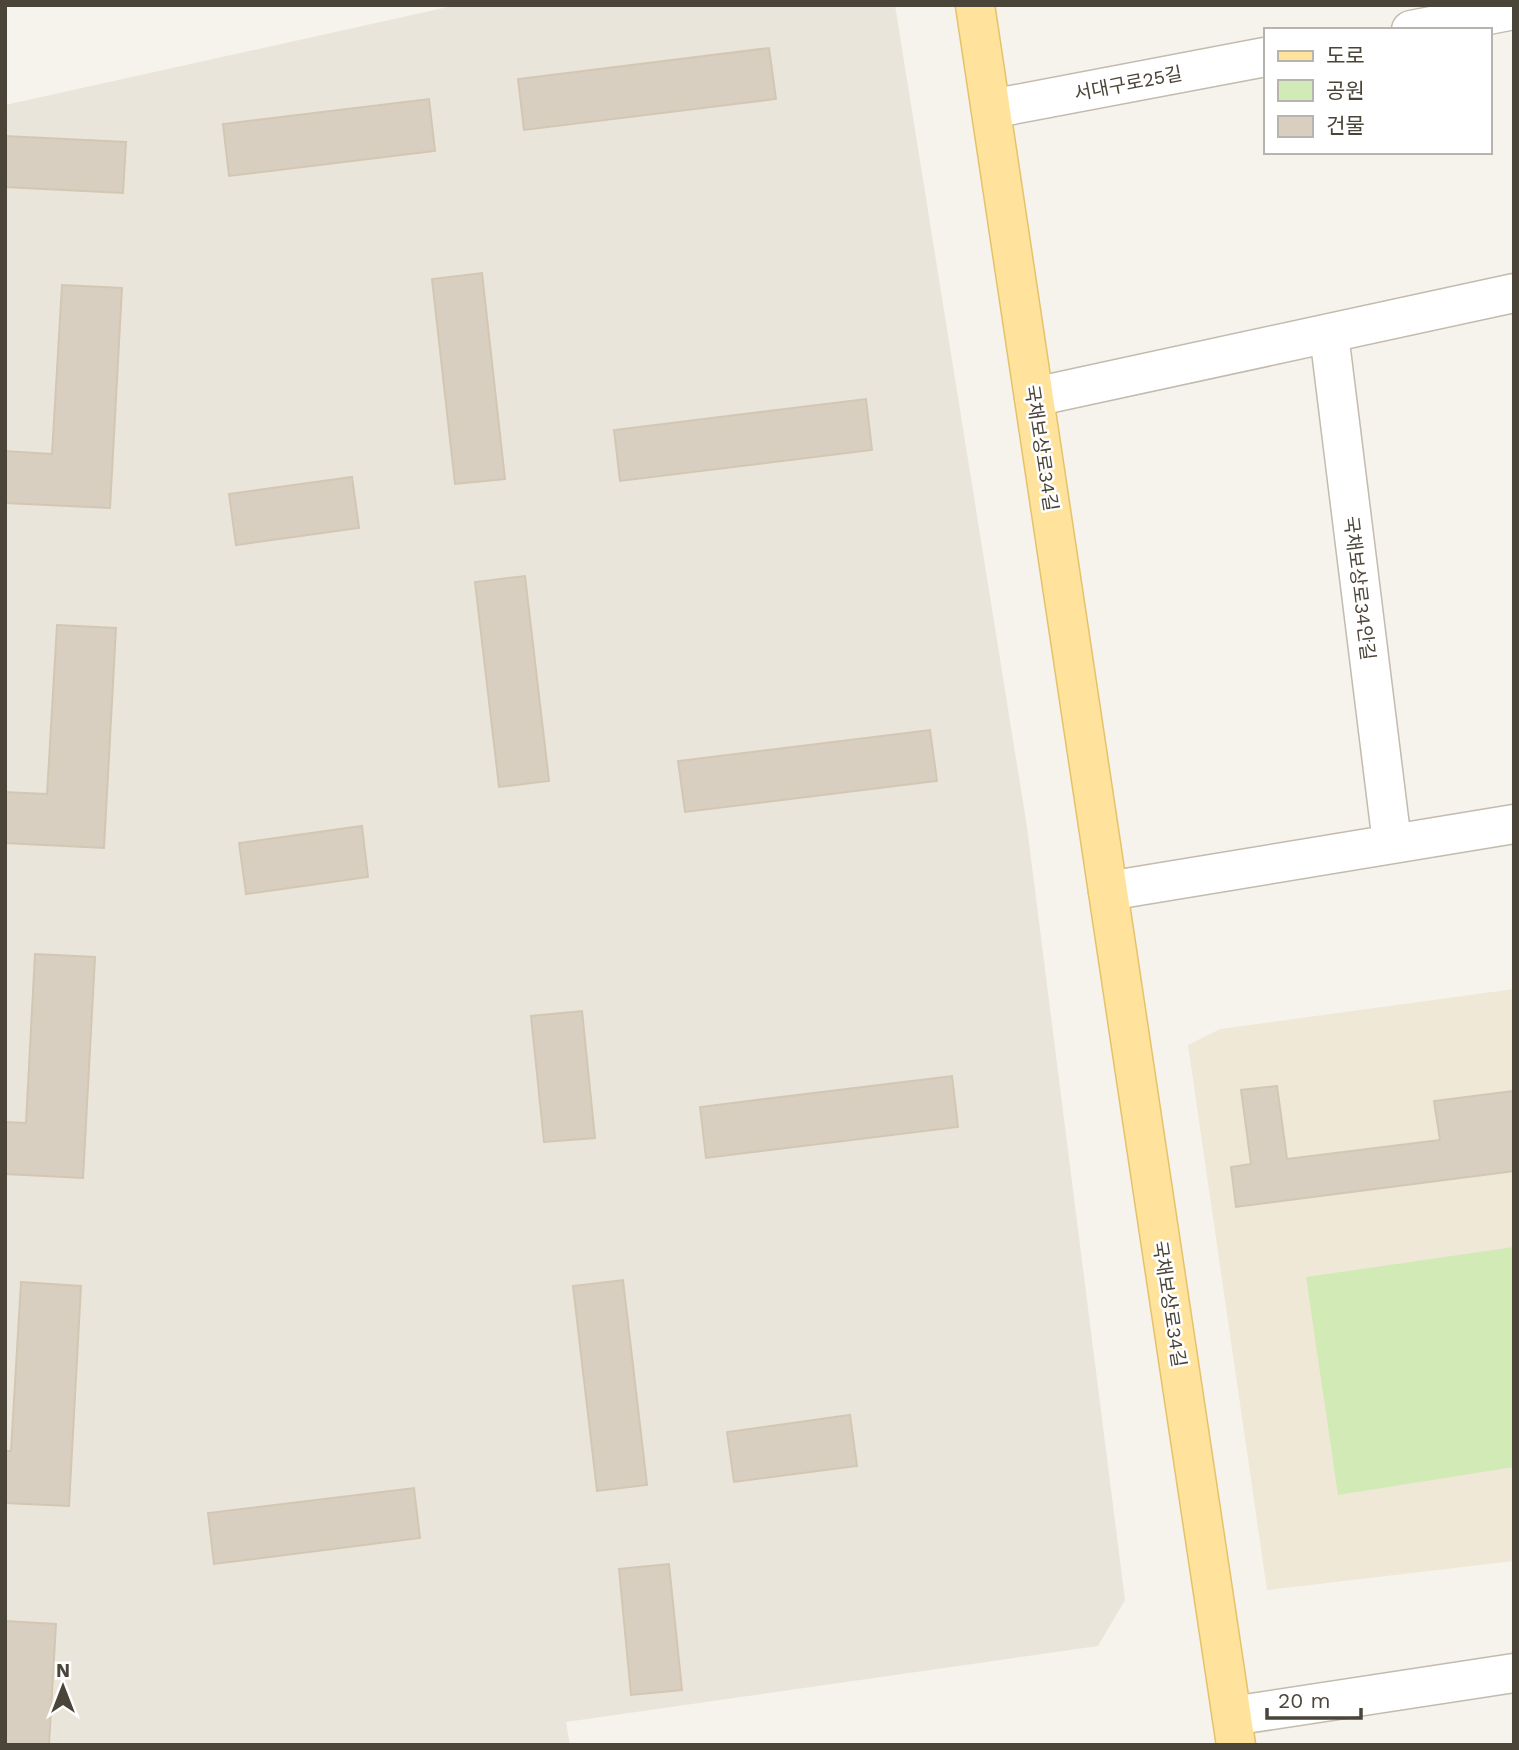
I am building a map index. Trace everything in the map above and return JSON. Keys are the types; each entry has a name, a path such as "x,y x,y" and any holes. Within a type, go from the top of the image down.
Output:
{"main road":[{"name":"국채보상로34길","path":"975,5 1234,1731"}],"street":[{"path":"1421,28 1514,10"},
{"name":"서대구로25길","path":"991,109 1264,57"},
{"path":"1034,397 1514,293"},
{"name":"국채보상로34안길","path":"1329,334 1392,843"},
{"path":"1108,891 1514,824"},
{"name":"국채보상로34길","path":"1234,1731 1514,1673"}],"shaded area":[{"path":"457,5 895,5 1027,827 1125,1600 1098,1646 566,1722 570,1745 5,1745 5,105"},
{"path":"1514,989 1514,1561 1267,1590 1188,1045 1220,1029"}],"green space":[{"path":"1514,1247 1514,1467 1338,1495 1306,1277"}],"building":[{"path":"769,48 776,99 524,130 518,79"},
{"path":"429,99 435,151 229,176 223,124"},
{"path":"5,136 126,142 123,193 5,187"},
{"path":"482,273 505,479 455,484 432,279"},
{"path":"62,285 122,288 110,508 5,503 5,451 52,454"},
{"path":"866,399 872,450 620,481 614,430"},
{"path":"352,477 359,528 236,545 229,494"},
{"path":"525,576 549,781 499,787 475,582"},
{"path":"57,625 116,628 104,848 5,843 5,792 47,794"},
{"path":"930,730 937,781 685,812 678,761"},
{"path":"362,826 368,877 246,894 239,843"},
{"path":"35,954 95,957 83,1178 5,1174 5,1122 26,1123"},
{"path":"582,1011 595,1138 544,1142 531,1016"},
{"path":"952,1076 958,1127 706,1158 700,1107"},
{"path":"1277,1086 1287,1159 1440,1140 1434,1101 1514,1091 1514,1171 1236,1207 1231,1167 1251,1164 1241,1090"},
{"path":"623,1280 647,1485 597,1491 573,1286"},
{"path":"21,1282 81,1286 69,1506 5,1503 5,1451 11,1451"},
{"path":"850,1415 857,1466 734,1482 727,1432"},
{"path":"414,1488 420,1538 214,1564 208,1513"},
{"path":"669,1564 682,1690 631,1695 619,1569"},
{"path":"5,1621 56,1624 49,1745 5,1745"}]}
